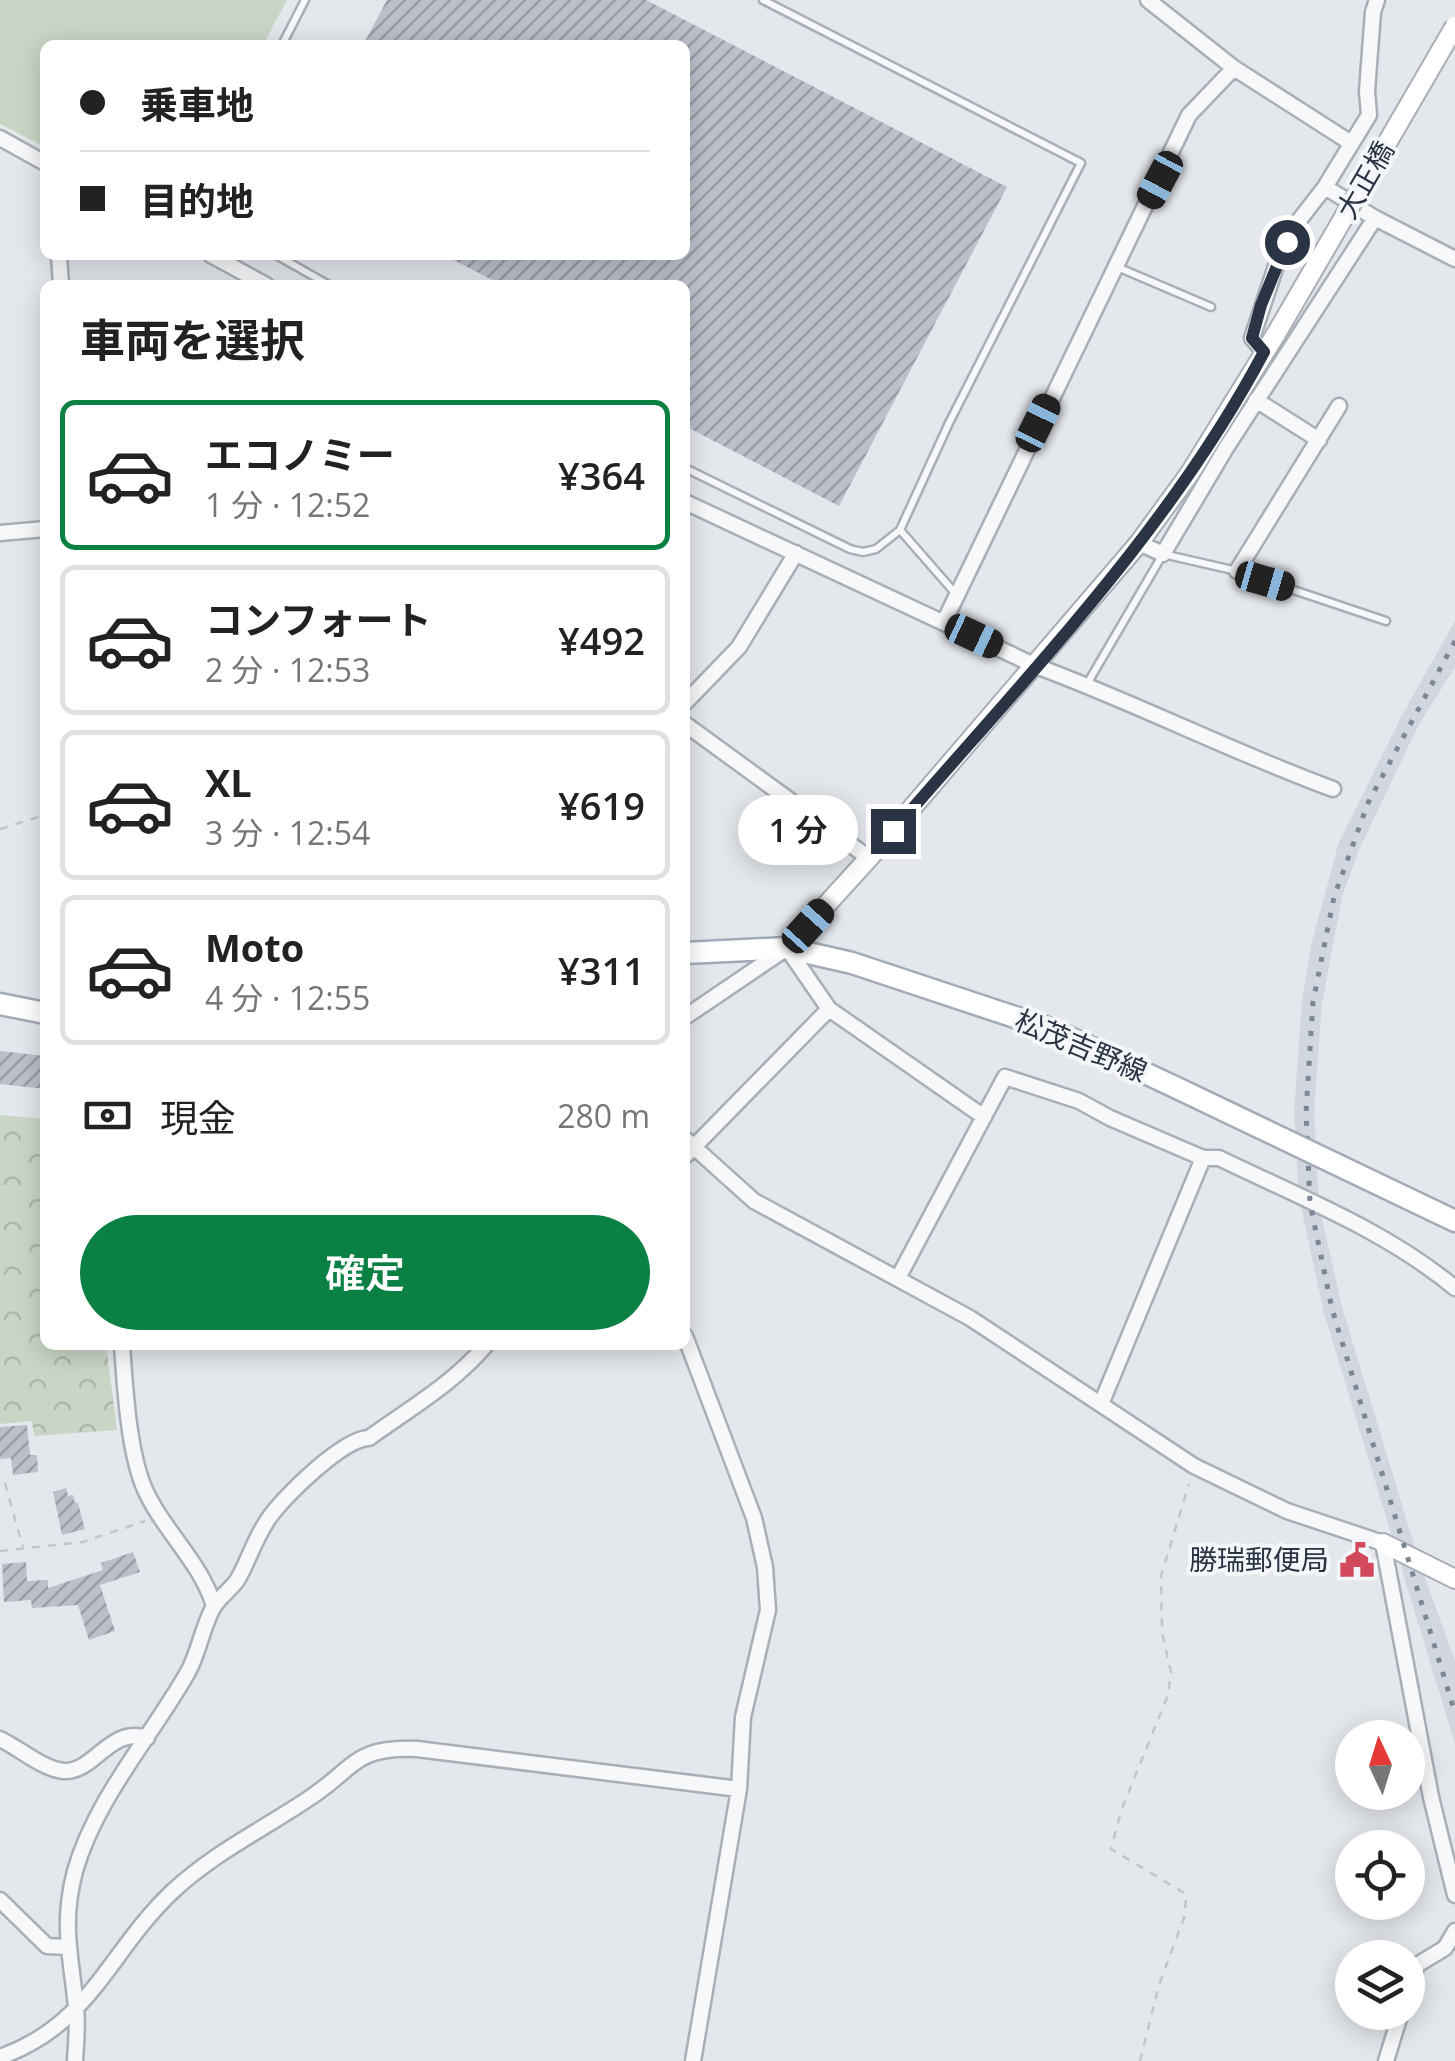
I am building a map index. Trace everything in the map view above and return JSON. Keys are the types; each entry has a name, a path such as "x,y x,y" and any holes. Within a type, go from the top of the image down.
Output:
{"main road":[{"name":"松茂吉野線","path":"690,953 787,948 852,962 1051,1028 1455,1221"},
{"path":"0,1004 40,1011"}],"street":[{"path":"1148,0 1234,68 1351,143"},
{"path":"1264,352 1252,338 1278,260 1297,223 1370,116 1373,12 1378,0"},
{"name":"大正橋","path":"787,948 1036,666 1139,543 1190,474 1455,26"},
{"path":"944,622 1188,116 1234,68"},
{"path":"0,138 40,160"},
{"path":"1325,187 1455,259"},
{"path":"1139,543 1162,554 1256,400 1375,218"},
{"path":"220,260 257,280"},
{"path":"1256,400 1318,440"},
{"path":"1237,571 1339,406"},
{"path":"690,504 1036,666 1334,789"},
{"path":"0,533 40,529"},
{"path":"690,698 739,647 796,554"},
{"path":"690,728 869,858"},
{"path":"690,1014 787,948 829,1009 984,1117"},
{"path":"690,1146 829,1009"},
{"path":"898,1278 1005,1077 1079,1101 1203,1158 1218,1158 1341,1216 1432,1269 1455,1288"},
{"path":"690,1148 754,1201 970,1318 1194,1466 1287,1511 1383,1542 1455,1580"},
{"path":"1100,1404 1203,1158"},
{"path":"690,1349 754,1518 765,1567 768,1610 744,1717 739,1788 693,2061"},
{"path":"123,1350 137,1464 144,1486 207,1584 214,1606"},
{"path":"75,2061 76,2008 66,1947 67,1912 76,1869 126,1768 190,1668 214,1606 236,1582 268,1518 284,1501 339,1451 358,1438 368,1438 436,1390 482,1350"},
{"path":"1383,1542 1431,1798 1455,1896"},
{"path":"0,1739 60,1771 74,1770 122,1737 136,1734 147,1738"},
{"path":"0,2057 49,2034 76,2008 156,1908 199,1868 241,1838 294,1809 369,1752 417,1749 739,1788"},
{"path":"0,1900 47,1946 66,1947"},
{"path":"1425,1960 1445,1948 1455,1931"},
{"path":"1386,2061 1395,2030"}],"lane":[{"path":"285,40 305,0"},
{"path":"690,470 850,549 876,549 900,530 949,423 1081,163 762,0"},
{"path":"285,260 321,280"},
{"path":"1114,266 1211,308"},
{"path":"900,530 956,594"},
{"path":"1087,685 1162,554 1237,571 1333,600 1386,621"}],"path":[{"path":"0,829 40,816"},
{"path":"1140,2061 1159,1984 1184,1915 1186,1894 1111,1849 1121,1811 1168,1695 1171,1672 1162,1633 1161,1576 1194,1466"},
{"path":"5,1483 23,1548"},
{"path":"0,1550 82,1542 161,1515"}],"shaded area":[{"path":"1455,621 1455,667 1419,724 1359,850 1342,897 1322,1003 1314,1112 1319,1206 1342,1307 1419,1561 1455,1661 1455,1744 1324,1313 1299,1198 1294,1112 1302,1001 1312,942 1338,845 1401,717"}],"green space":[{"path":"0,0 287,0 266,40 40,40 40,144 0,124"},
{"path":"0,1115 40,1119 40,1350 107,1350 117,1430 34,1436 32,1421 0,1424"}],"building":[{"path":"387,0 646,0 1007,187 839,506 690,429 690,280 492,280 454,260 690,260 690,40 366,40"},
{"path":"0,1051 40,1055 40,1088 0,1084"},
{"path":"27,1425 30,1455 37,1455 38,1472 13,1475 11,1458 0,1459 0,1427"},
{"path":"66,1488 68,1496 73,1495 78,1503 85,1529 62,1535 53,1492"},
{"path":"133,1552 140,1572 100,1585 115,1631 89,1640 78,1605 32,1608 31,1600 4,1602 2,1564 26,1562 27,1581 48,1580 48,1588 103,1570 101,1563"}],"railway":[{"path":"1455,641 1368,803 1334,897 1313,1002 1306,1112 1310,1203 1332,1309 1455,1713"}],"place":[{"name":"勝瑞郵便局","path":"1357,1560"}],"route":[{"path":"893,831 1097,595 1190,474 1264,352 1252,338 1287,242"}]}
